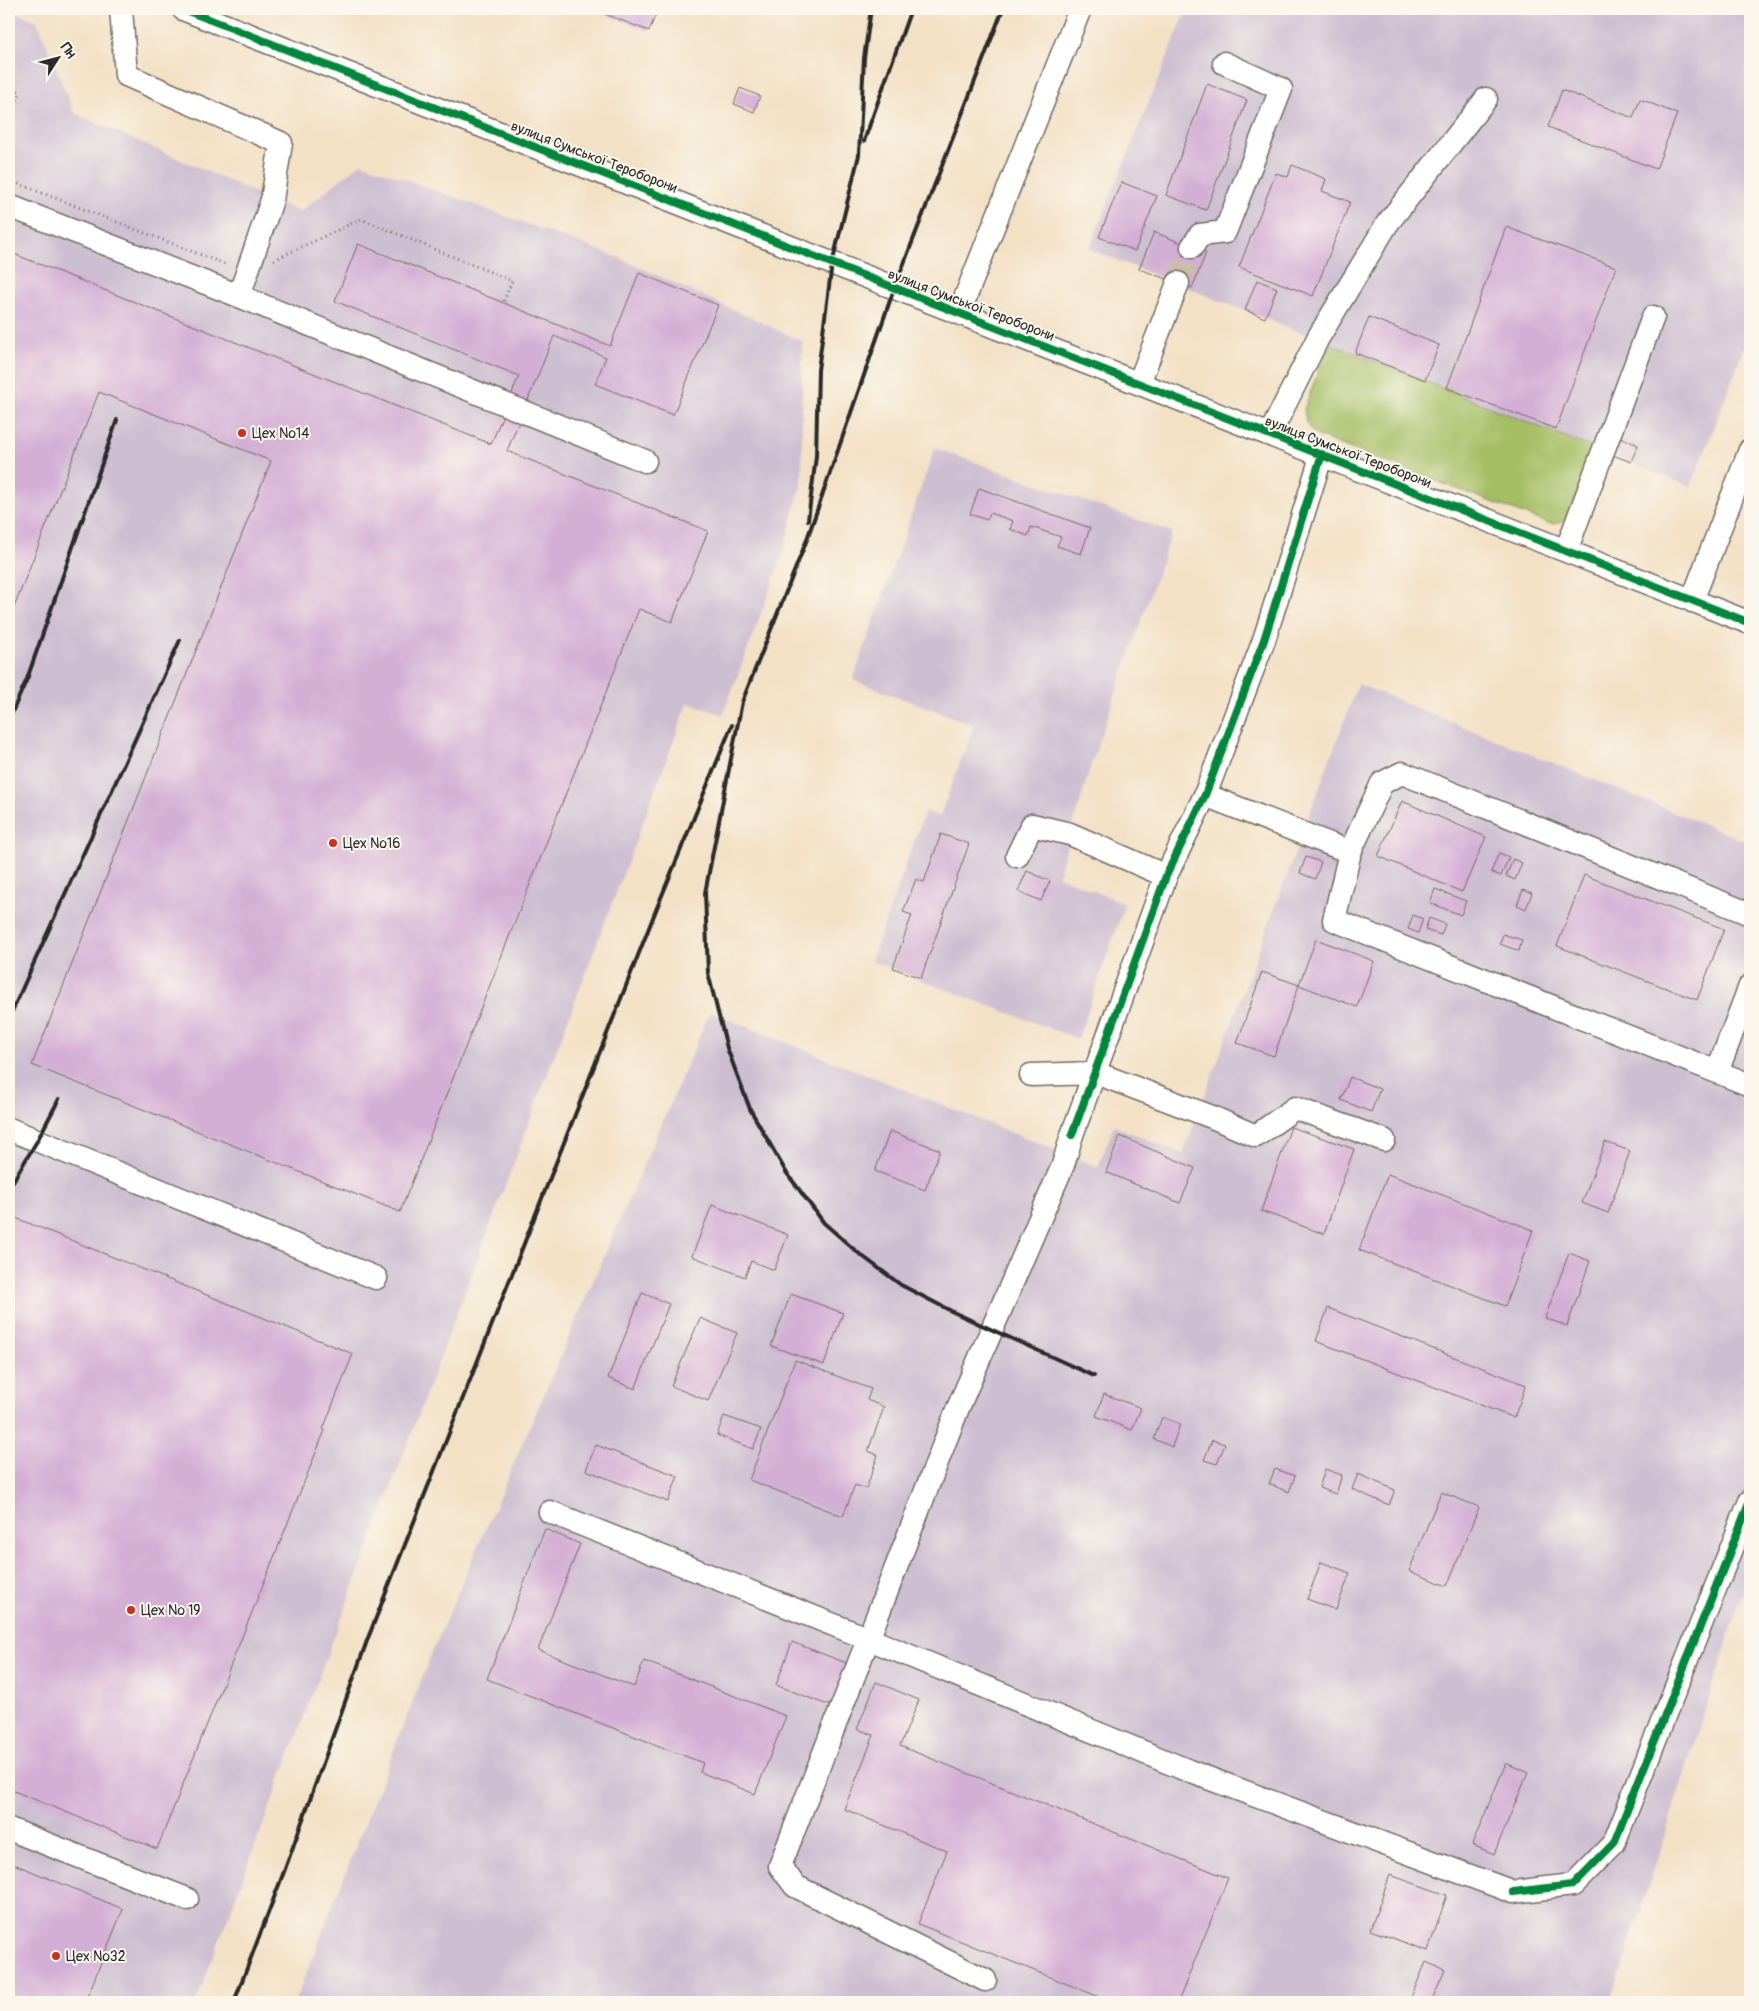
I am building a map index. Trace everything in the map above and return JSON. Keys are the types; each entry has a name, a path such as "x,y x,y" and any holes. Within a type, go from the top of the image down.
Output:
{"street":[{"path":"121,9 126,75 281,144 272,200 239,296"},
{"name":"вулиця Сумської Тероборони","path":"183,9 1750,623"},
{"path":"960,313 1080,9"},
{"path":"1192,248 1200,234 1224,232 1281,89 1224,63"},
{"path":"1270,434 1318,338 1387,224 1486,99"},
{"path":"9,206 239,296 645,461"},
{"path":"1139,383 1178,283"},
{"path":"1566,551 1654,316"},
{"path":"1692,601 1750,450"},
{"path":"985,1980 795,1886 780,1866 958,1408 1064,1165 1072,1135 1166,876 1205,795 1264,640 1322,454"},
{"path":"1750,914 1402,773 1382,783 1350,852 1334,920 1750,1085"},
{"path":"1205,795 1350,852"},
{"path":"1017,856 1032,825 1070,834 1166,876"},
{"path":"1717,1072 1750,986"},
{"path":"1031,1075 1096,1073 1212,1117 1256,1136 1294,1108 1384,1140"},
{"path":"9,1130 376,1278"},
{"path":"550,1512 1190,1771 1513,1892 1573,1885 1614,1843 1750,1501"},
{"path":"9,1829 187,1899"}],"path":[{"path":"9,86 20,92 9,123"}],"shaded area":[{"path":"1187,9 1750,9 1750,333 1691,487 1089,249"},
{"path":"9,10 37,21 74,113 300,212 361,163 617,257 802,341 802,482 781,560 723,715 688,703 196,2002 9,2002"},
{"path":"935,448 1172,532 1091,765 1058,876 1125,904 1078,1039 871,961 925,811 940,816 974,725 853,680"},
{"path":"1358,684 1750,843 1750,1571 1611,2002 295,2002 432,1652 710,1012 1098,1167 1114,1126 1183,1154"}],"green space":[{"path":"1329,343 1593,448 1569,517 1559,523 1547,523 1320,437 1312,432 1306,422 1304,409"}],"building":[{"path":"592,9 658,9 649,31"},
{"path":"1207,84 1247,100 1206,210 1166,195"},
{"path":"740,88 760,96 754,112 734,104"},
{"path":"1562,90 1633,118 1640,99 1677,114 1656,169 1548,127"},
{"path":"1292,165 1326,179 1322,191 1350,202 1313,296 1239,267 1276,173 1288,177"},
{"path":"1121,182 1157,196 1135,251 1099,237"},
{"path":"1506,227 1616,267 1556,429 1447,388"},
{"path":"1154,232 1206,253 1192,288 1139,269"},
{"name":"Цех №16","path":"358,244 610,346 639,273 718,305 673,415 595,384 606,357 554,336 507,451 708,531 672,622 639,609 400,1212 32,1065 271,461 99,392 9,620 9,252 491,444 519,376 335,301"},
{"path":"1257,280 1277,288 1265,318 1245,310"},
{"path":"1369,317 1439,345 1425,380 1355,353"},
{"path":"1618,436 1638,445 1631,462 1610,454"},
{"path":"979,488 1090,528 1081,554 1057,546 1061,537 1031,527 1028,536 1010,529 1013,521 990,513 987,520 970,514"},
{"path":"1402,801 1486,837 1462,892 1378,856"},
{"path":"941,834 969,844 921,978 893,968 912,915 903,912 916,879 924,882"},
{"path":"1499,853 1509,857 1501,876 1491,872"},
{"path":"1306,857 1321,862 1315,879 1300,873"},
{"path":"1513,859 1522,863 1515,880 1506,876"},
{"path":"1027,871 1050,881 1041,901 1018,891"},
{"path":"1584,875 1724,929 1697,1000 1557,946"},
{"path":"1435,889 1466,901 1461,915 1430,903"},
{"path":"1523,890 1532,893 1526,909 1517,905"},
{"path":"1413,915 1423,919 1418,933 1408,929"},
{"path":"1429,918 1445,924 1441,935 1425,930"},
{"path":"1503,934 1522,940 1519,951 1500,944"},
{"path":"1316,939 1374,961 1357,1007 1299,985"},
{"path":"1262,972 1299,985 1274,1056 1237,1043"},
{"path":"1350,1077 1380,1089 1371,1112 1341,1100"},
{"path":"1291,1127 1354,1149 1324,1234 1261,1211"},
{"path":"890,1131 940,1150 925,1190 875,1171"},
{"path":"1120,1136 1195,1168 1180,1203 1106,1172"},
{"path":"1605,1142 1630,1151 1608,1213 1582,1203"},
{"path":"1388,1174 1533,1230 1505,1306 1359,1250"},
{"path":"712,1205 788,1235 774,1270 751,1261 745,1277 692,1256"},
{"name":"Цех № 19","path":"11,1216 353,1354 323,1429 325,1430 157,1849 9,1789 9,1221"},
{"path":"1569,1253 1590,1261 1567,1326 1545,1318"},
{"path":"642,1293 669,1304 635,1389 608,1378"},
{"path":"791,1294 843,1313 824,1365 771,1346"},
{"path":"1328,1308 1526,1385 1514,1418 1316,1341"},
{"path":"700,1318 737,1333 708,1401 671,1386"},
{"path":"795,1360 871,1389 867,1400 884,1407 868,1451 878,1455 866,1489 855,1485 843,1516 749,1480"},
{"path":"1104,1394 1141,1408 1132,1430 1096,1416"},
{"path":"724,1416 761,1429 753,1449 717,1435"},
{"path":"1162,1417 1180,1424 1172,1447 1154,1439"},
{"path":"1212,1440 1225,1444 1217,1464 1204,1460"},
{"path":"596,1445 678,1476 668,1502 586,1470"},
{"path":"1275,1469 1295,1476 1289,1492 1269,1484"},
{"path":"1325,1469 1342,1475 1336,1494 1319,1488"},
{"path":"1358,1474 1395,1490 1389,1505 1352,1489"},
{"path":"1441,1492 1479,1507 1447,1586 1409,1571"},
{"path":"545,1529 580,1544 538,1650 634,1687 644,1661 786,1716 755,1794 700,1772 703,1763 487,1679"},
{"path":"1321,1562 1350,1573 1336,1610 1307,1599"},
{"path":"792,1642 849,1664 833,1707 776,1685"},
{"path":"876,1682 919,1700 900,1746 1228,1878 1178,2002 1112,2002 918,1924 947,1851 844,1809 874,1735 857,1729"},
{"path":"1506,1763 1528,1773 1494,1854 1472,1845"},
{"name":"Цех №32","path":"9,1862 123,1909 85,2002 9,2002"},
{"path":"1390,1875 1447,1895 1428,1951 1370,1930"},
{"path":"1426,1962 1445,1970 1431,2002 1409,2002"}],"tunnel":[{"path":"1178,283 1192,247"}],"railway":[{"path":"808,520 816,456 818,370 832,264 859,155 864,58 871,9"},
{"path":"864,141 911,9"},
{"path":"1003,9 894,289 806,542 742,702 705,893 708,973 727,1048 750,1109 786,1172 824,1223 857,1252 901,1285 953,1312 1094,1376"},
{"path":"9,719 27,679 117,420"},
{"path":"9,1018 180,640"},
{"path":"234,2002 285,1869 368,1638 656,910 732,725"},
{"path":"9,1188 59,1099"},
{"path":"1746,2002 1750,1992"}],"cycle path":[{"path":"183,9 1750,623"},
{"path":"1072,1135 1166,876 1205,795 1264,640 1322,454"},
{"path":"1513,1892 1573,1885 1614,1843 1750,1501"}],"place":[{"name":"Цех №14","path":"242,433"},
{"name":"Цех №16","path":"333,843"},
{"name":"Цех № 19","path":"131,1610"},
{"name":"Цех №32","path":"56,1956"}]}
